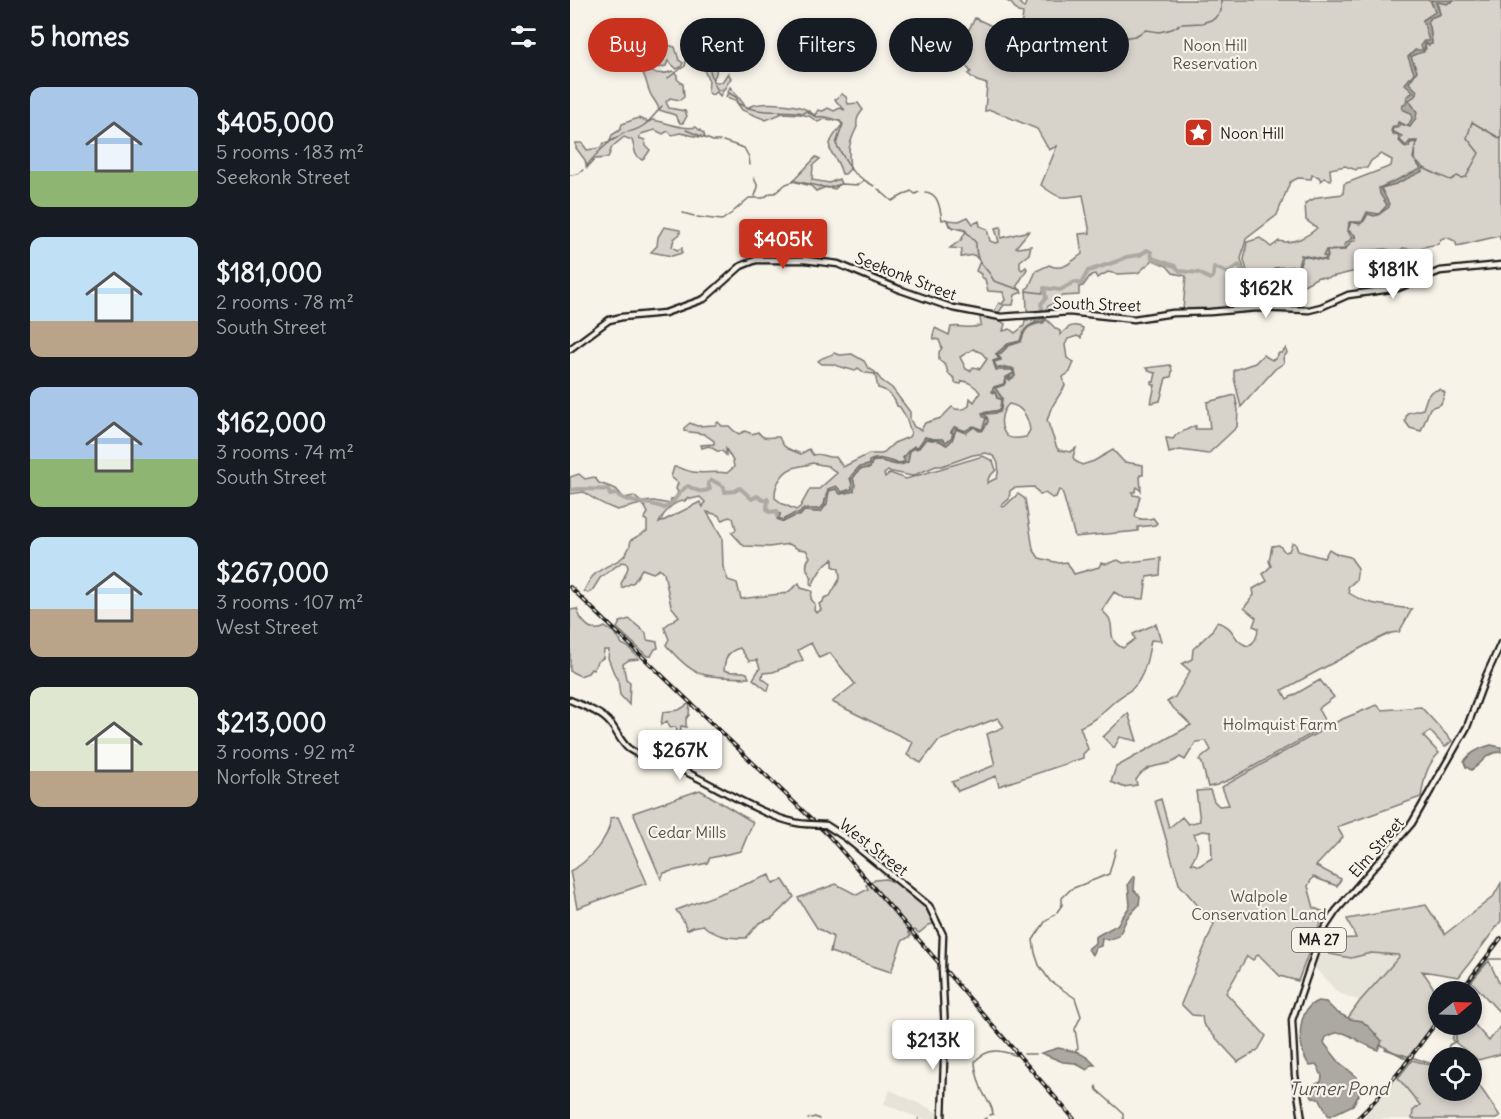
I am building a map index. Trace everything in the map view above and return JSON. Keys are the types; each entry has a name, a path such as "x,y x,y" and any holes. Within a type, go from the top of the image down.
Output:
{"main road":[{"name":"Seekonk Street","path":"570,349 609,320 665,313 704,299 741,266 756,260 805,260 838,264 953,308 1008,317"},
{"name":"South Street","path":"1008,317 1084,312 1134,319 1173,313 1257,308 1309,310 1348,295 1398,288 1440,271 1501,265"},
{"name":"Elm Street","path":"1302,1119 1295,1075 1292,1020 1319,942 1336,911 1412,823 1468,725 1482,684 1501,643"},
{"name":"West Street","path":"570,700 607,720 621,741 636,753 690,774 776,816 795,823 826,825 846,838 929,906 943,935 945,1022 942,1119"}],"shaded area":[{"path":"1319,946 1330,952 1329,954 1351,958 1371,953 1398,955 1399,957 1360,1001 1338,993 1316,969 1310,971"},
{"path":"1398,1078 1420,1105 1413,1111 1412,1119 1362,1119"},
{"path":"890,1090 939,1113 939,1119 921,1119 884,1104"}],"green space":[{"name":"Noon Hill Reservation","path":"1005,0 1017,0 1024,8 1027,0 1432,0 1436,12 1423,20 1430,41 1423,42 1421,45 1424,50 1426,49 1425,43 1429,45 1432,43 1430,27 1427,23 1430,18 1440,14 1437,2 1501,0 1501,241 1499,236 1457,246 1455,241 1446,237 1438,244 1417,250 1403,248 1398,252 1385,249 1367,251 1360,270 1327,278 1318,277 1304,285 1299,280 1287,277 1276,283 1270,280 1262,284 1250,282 1244,260 1247,242 1260,238 1271,247 1279,241 1294,241 1309,234 1317,228 1306,220 1305,203 1318,197 1343,194 1344,184 1391,166 1392,160 1381,154 1371,161 1367,168 1356,170 1345,166 1330,169 1331,180 1324,178 1321,181 1319,177 1312,175 1311,179 1298,178 1290,182 1277,215 1246,239 1241,259 1248,282 1237,288 1240,306 1199,311 1183,310 1186,276 1173,273 1167,266 1153,260 1138,273 1108,272 1097,278 1095,274 1091,275 1083,286 1079,287 1079,295 1061,296 1059,301 1048,306 1044,313 1029,314 1026,289 1036,271 1049,265 1062,267 1082,254 1079,234 1090,233 1083,195 1060,197 1041,185 1057,146 1049,150 1037,129 991,110 985,111 987,84 977,81 968,74 973,72 973,22 975,18 985,23 985,72 1129,72 1129,18 1022,18 1023,13 1018,12 1011,3"},
{"path":"668,45 675,47 680,61 680,68 677,69 668,61"},
{"path":"673,71 677,75 677,79 683,84 684,97 680,100 670,98 666,102 669,108 685,111 687,116 683,123 680,123 675,115 659,110 642,72"},
{"path":"705,72 716,72 713,79 715,82 722,82 728,73 731,78 720,96 717,92 712,95 708,92 709,81"},
{"path":"730,87 747,108 759,104 785,104 808,110 815,115 818,110 823,111 828,108 834,111 840,108 845,110 835,100 842,94 846,97 848,104 858,103 863,110 850,143 850,169 842,174 830,150 831,141 842,125 840,121 825,119 818,122 809,116 783,113 766,120 742,110 735,100 726,97"},
{"path":"638,118 680,127 696,127 705,138 680,133 672,135 668,131 663,134 655,130 641,134 639,138 645,140 650,150 642,160 636,155 632,140 624,137 612,147 608,158 595,159 587,168 585,160 576,148 576,143 582,143 587,150 600,148 604,143 609,143 612,135 620,130 622,124"},
{"path":"816,157 820,159 813,165 812,180 829,183 839,179 841,184 835,189 826,187 816,191 811,186 793,181"},
{"path":"968,217 973,224 979,221 980,226 987,229 990,241 995,243 999,242 995,228 1001,227 1001,238 1029,231 1016,247 1031,246 1029,254 1020,261 1020,268 1022,270 1026,267 1027,269 1017,286 1022,292 1015,295 1013,305 1004,305 999,312 994,312 999,303 1002,304 1005,300 1003,292 988,291 985,279 976,271 980,261 974,255 961,257 962,249 950,248 961,240 966,231 949,226 947,220 959,221"},
{"path":"664,227 680,230 672,247 677,250 682,248 682,253 672,256 651,252 657,246 658,237"},
{"path":"980,317 998,319 1005,324 1003,331 1010,329 1015,333 1024,326 1025,320 1039,320 1044,317 1060,331 1060,335 1070,327 1083,328 1081,338 1077,336 1068,339 1065,345 1067,358 1074,362 1070,372 1063,377 1065,386 1047,420 1057,448 1070,452 1076,448 1073,457 1082,465 1113,450 1124,462 1143,465 1143,475 1140,475 1141,491 1137,487 1135,492 1132,492 1133,495 1140,496 1135,516 1143,519 1153,518 1157,523 1138,527 1138,531 1075,537 1062,491 1059,490 1056,497 1052,498 1045,493 1040,495 1034,487 1014,488 1010,491 1009,499 1001,506 1004,507 1018,494 1025,499 1033,549 1039,558 1059,563 1067,562 1074,574 1099,567 1101,563 1106,564 1118,560 1123,563 1161,558 1160,575 1147,577 1144,599 1124,598 1114,592 1102,610 1111,622 1114,641 1123,648 1135,639 1133,634 1156,624 1161,641 1151,640 1143,672 1133,688 1094,719 1080,727 1088,749 1083,754 1083,758 999,786 996,776 958,791 952,782 995,765 987,734 1004,727 998,718 938,741 921,763 907,755 913,742 832,702 855,684 830,653 819,658 811,643 798,650 803,660 773,672 763,673 762,678 770,684 768,691 753,679 760,668 757,660 749,661 740,648 728,656 724,670 747,673 749,678 701,674 685,665 666,645 669,639 664,627 679,616 671,606 664,573 660,569 653,573 642,569 634,582 622,588 621,584 628,568 627,563 622,562 600,578 592,591 588,593 584,591 593,576 626,554 631,540 647,531 647,521 644,519 648,513 641,504 617,510 584,492 570,494 570,477 579,474 585,479 594,477 599,483 616,489 624,498 634,496 641,502 654,501 670,504 671,499 675,498 678,492 676,489 678,483 671,477 674,467 697,473 727,473 734,467 726,449 726,455 709,446 702,448 701,445 714,444 714,441 704,434 684,431 690,423 697,426 715,425 718,422 722,426 729,426 739,434 745,431 752,434 758,432 765,437 779,437 787,448 801,454 809,449 813,455 836,457 843,467 869,454 882,454 894,443 909,437 911,433 900,407 890,394 878,388 875,374 865,373 858,368 855,371 831,364 822,364 818,361 834,353 852,354 864,361 868,368 892,388 910,412 910,419 914,427 921,430 925,423 941,418 952,407 963,409 969,406 970,398 974,402 980,393 967,382 955,383 955,379 948,373 946,366 939,360 939,352 942,348 939,340 934,339 933,335 935,328 949,335 951,327 981,325","holes":["1019,342 997,354 1001,359 994,362 997,368 1014,369 1015,376 1007,379 1004,385 995,388 1002,398 1000,412 984,414 988,419 983,430 979,431 974,427 970,429 975,426 982,430 987,421 982,413 1000,410 1001,399 997,398 992,390 994,387 1004,384 1005,378 1014,373 1012,369 996,369 993,361 999,359 996,354 1008,344","973,349 982,353 987,359 980,369 974,367 970,371 966,369 960,357","1009,404 1018,407 1024,413 1030,430 1026,437 1009,437 1004,432 1002,419","954,427 966,431 956,429 952,440 946,445 940,441 926,439 917,449 910,450 908,462 903,464 872,462 870,468 860,469 853,478 854,491 841,494 835,489 829,491 826,504 818,512 805,511 820,509 824,505 828,489 836,486 842,492 852,489 850,479 852,475 861,467 869,465 869,462 875,460 905,462 903,458 907,452 914,446 918,447 925,437 942,439 946,442 952,437 951,432","986,453 998,462 997,478 987,483 996,470 993,461 983,456 906,479 890,473 885,477 884,474 888,471 912,476 936,466","812,463 828,466 837,473 819,489 810,489 796,510 775,498 776,488 784,474 792,468","688,497 691,499 700,497 705,502 703,507 700,502 659,523 669,508 685,501","707,512 718,515 723,520 733,518 736,529 731,532 744,546 769,547 789,544 806,550 810,557 807,565 812,578 810,583 812,586 823,567 833,559 833,566 839,569 840,578 830,596 824,598 819,604 821,610 816,613 815,604 811,599 812,591 801,588 799,583 787,593 741,599 737,583 728,580 723,567 722,537","802,512 783,522 779,518 783,520"]},
{"path":"1286,348 1284,363 1275,369 1241,407 1234,370 1255,363 1263,355 1272,360 1275,359"},
{"path":"1170,365 1171,377 1166,378 1160,401 1151,403 1155,385 1152,385 1152,382 1154,382 1156,373 1146,368"},
{"path":"1440,389 1445,393 1441,404 1430,408 1421,431 1410,428 1405,421 1407,413 1423,409 1431,392"},
{"path":"1235,395 1238,410 1237,427 1208,454 1180,450 1169,453 1166,438 1173,439 1176,435 1194,426 1196,426 1195,429 1210,429 1207,402"},
{"name":"Holmquist Farm","path":"1292,543 1295,543 1298,551 1324,558 1329,549 1337,554 1350,557 1358,568 1356,580 1348,587 1349,593 1371,603 1412,609 1399,632 1376,640 1282,690 1287,699 1320,680 1334,697 1318,709 1327,725 1233,778 1208,787 1202,763 1199,760 1211,750 1206,741 1196,742 1185,760 1180,757 1175,761 1147,769 1136,780 1137,785 1123,787 1111,782 1116,767 1191,725 1167,702 1175,697 1190,671 1182,664 1192,659 1193,649 1211,632 1217,622 1232,631 1243,644 1248,646 1253,643 1258,634 1258,628 1253,626 1256,618 1244,608 1254,595 1253,589 1267,581 1263,574 1271,566 1269,561 1272,546 1279,545 1285,552 1289,551"},
{"path":"577,609 587,625 595,629 605,627 615,633 622,644 638,657 638,659 629,660 623,664 626,679 630,682 629,705 620,695 618,680 608,658 609,650 604,650 603,658 588,673 580,676 570,671 570,610"},
{"path":"629,619 646,633 647,640 657,642 658,648 651,656 647,656 617,628 620,622"},
{"path":"690,703 686,727 681,726 682,750 676,752 677,729 670,728 667,721 661,725 663,712 679,710"},
{"name":"Walpole Conservation Land","path":"1377,705 1382,710 1421,707 1452,741 1445,747 1430,731 1423,736 1439,753 1428,768 1421,797 1337,827 1343,837 1316,866 1341,879 1337,886 1313,877 1308,886 1314,908 1324,912 1298,981 1280,976 1258,954 1253,960 1247,956 1226,993 1266,1036 1258,1050 1238,1062 1203,1024 1202,1016 1192,1015 1181,1004 1214,924 1179,884 1155,801 1161,799 1169,828 1182,817 1188,824 1200,821 1196,791 1210,790 1214,801 1219,806 1229,805 1222,787 1340,720","holes":["1202,831 1211,832 1212,858 1199,866 1191,863 1197,849 1194,834"]},
{"path":"1128,713 1137,741 1120,737 1114,748 1103,737"},
{"name":"Cedar Mills","path":"700,790 753,822 741,851 710,858 707,863 664,873 661,879 633,813"},
{"name":"Cedar Mills","path":"618,817 647,883 577,908 570,871 597,849 607,833 610,818"},
{"name":"Cedar Mills","path":"770,875 773,883 783,880 794,897 772,918 759,923 746,938 723,936 703,925 687,930 676,910"},
{"path":"886,879 916,895 937,923 929,925 919,933 915,930 908,932 911,936 902,941 891,972 830,952 833,937 817,928 798,898 836,884 857,895 868,889 866,885 875,880"},
{"path":"1501,883 1501,921 1459,977 1422,971 1429,981 1428,1032 1407,1059 1343,1025 1360,1001 1399,957 1398,955 1371,953 1351,958 1329,954 1334,939 1356,938 1347,919 1426,905 1445,934 1493,897"},
{"path":"1489,961 1501,987 1501,1014 1482,993 1482,981 1471,981"},
{"path":"1501,1025 1501,1054 1482,1059 1482,1047 1461,1047 1452,1040 1453,1035 1482,1035 1482,1033 1489,1041"},
{"path":"1412,1060 1428,1064 1428,1101 1482,1101 1482,1090 1500,1116 1496,1119 1412,1119 1413,1111 1420,1105 1398,1078"}],"water":[{"path":"1432,0 1453,0 1447,4 1436,2 1440,14 1430,18 1427,23 1430,27 1432,44 1425,43 1424,52 1411,57 1417,71 1409,83 1417,91 1415,96 1409,100 1417,112 1416,118 1410,127 1401,124 1398,128 1393,128 1392,131 1398,134 1394,135 1391,131 1393,126 1397,126 1398,122 1408,126 1412,118 1411,113 1402,109 1406,104 1407,96 1414,92 1405,84 1414,73 1408,57 1415,50 1423,50 1421,45 1424,41 1429,41 1423,20 1435,12"},
{"path":"1398,134 1402,136 1400,140 1406,146 1410,141 1417,141 1415,147 1416,142 1410,143 1406,148 1399,141"},
{"path":"1415,161 1424,168 1423,171 1396,184 1381,188 1389,207 1378,215 1368,214 1364,221 1360,224 1351,222 1362,222 1367,212 1379,214 1387,205 1379,188 1421,169"},
{"path":"1348,230 1355,235 1356,240 1351,242 1345,250 1327,251 1326,261 1303,256 1299,268 1275,269 1273,276 1263,275 1249,280 1261,274 1271,274 1274,268 1298,266 1301,255 1325,260 1326,257 1323,256 1326,250 1345,249 1344,245 1353,237"},
{"path":"1043,317 1046,320 1028,328 1021,342 1008,346 997,354 1001,360 994,362 997,368 1012,368 1014,373 1012,370 996,370 993,361 999,359 996,354 1008,344 1020,341 1025,329 1034,323 1043,321"},
{"path":"1014,373 1015,376 1010,380 1010,377 1007,379 1004,385 995,388 1002,398 1001,410 998,413 984,414 987,417 988,422 982,431 974,427 966,433 956,429 952,440 947,445 940,441 926,439 919,448 910,450 908,462 903,464 898,465 872,461 870,468 860,469 853,478 854,491 840,494 836,489 829,491 827,504 821,512 804,511 800,516 783,522 777,519 778,513 779,518 783,520 795,513 799,514 803,509 820,509 824,505 828,489 836,486 842,492 852,489 851,476 859,467 869,465 872,459 884,459 899,464 905,461 903,458 910,449 915,447 918,447 925,437 942,439 946,442 952,437 951,432 955,427 965,431 973,426 982,430 986,418 982,413 1000,410 1001,399 997,398 995,392 992,392 994,387 1004,384 1005,378"},
{"path":"1491,745 1501,747 1501,752 1491,754 1471,770 1466,767 1464,762 1469,756"},
{"path":"1135,877 1134,890 1140,896 1139,905 1127,918 1119,936 1108,940 1102,938 1101,946 1095,948 1092,955 1088,949 1095,943 1095,937 1117,925 1130,906 1128,884"},
{"name":"Turner Pond","path":"1318,1001 1326,1002 1336,1012 1350,1019 1362,1021 1382,1041 1378,1050 1343,1033 1326,1037 1324,1043 1340,1063 1357,1077 1359,1095 1353,1105 1330,1116 1320,1099 1313,1098 1310,1093 1311,1086 1321,1082 1322,1076 1317,1065 1310,1066 1301,1041 1300,1030 1305,1012"},
{"path":"1058,1048 1078,1052 1095,1065 1091,1065 1087,1070 1075,1063 1063,1062 1041,1053"}],"waterway":[{"path":"1129,37 1146,30 1159,32 1181,24 1202,23 1214,19 1221,11 1221,0"},
{"path":"668,78 685,66 690,43 697,39 710,38 714,46 709,55 711,74 718,90 725,89"},
{"path":"727,92 736,97 739,104 747,107 771,111 803,113 806,111 816,117 830,118 840,122 843,124 836,144 852,171 864,180"},
{"path":"586,167 611,141 645,124 662,106"},
{"path":"1424,168 1451,180 1457,176 1466,177 1479,153 1467,138 1472,122 1501,139"},
{"path":"686,130 701,136"},
{"path":"703,137 720,141"},
{"path":"723,141 744,148 750,165"},
{"path":"570,175 578,174 583,170"},
{"path":"754,178 758,187 755,196"},
{"path":"734,211 749,198 763,198 795,181 828,188 841,184 858,185 864,180 874,186"},
{"path":"878,189 892,201 911,191 915,194 919,192"},
{"path":"925,192 936,198 942,220 946,219 953,228 963,228 976,243 977,256 994,281 1021,290"},
{"path":"683,213 694,216"},
{"path":"697,217 722,220 732,213"},
{"path":"1044,316 1041,304 1046,298 1044,288 1060,290 1075,282 1081,284 1088,271 1126,257 1140,255 1147,250 1151,252 1152,258 1175,266 1180,271 1199,273 1210,279 1213,277 1214,267 1228,273 1239,265 1242,269 1239,282 1247,281"},
{"path":"1026,291 1042,293 1044,290"},
{"path":"570,490 608,489 610,495 616,494 634,502 664,508 688,486 703,491 710,489 708,483 712,480 724,487 725,492 740,488 752,499 757,496 763,500 768,499 767,509 769,512 777,511 777,516"},
{"path":"1057,912 1062,905 1062,898 1071,889 1109,874 1116,849"},
{"path":"1055,914 1045,922 1033,940 1039,965 1050,981 1075,998 1081,1016 1075,1029 1078,1048 1075,1051"},
{"path":"1472,981 1488,959 1501,959"},
{"path":"1385,1049 1432,1064 1439,1057 1447,1055 1449,1045 1456,1041 1456,1035"},
{"path":"990,1115 993,1114 992,1108 983,1093 975,1061 985,1053 995,1051 1018,1056"},
{"path":"1024,1054 1036,1054"},
{"path":"1096,1086 1097,1090 1123,1113 1123,1119"},
{"path":"808,1119 815,1117 819,1119"}],"railway":[{"path":"570,587 828,835 1074,1119"},
{"path":"1468,981 1501,938"},
{"path":"1357,1119 1390,1083 1428,1034"}],"place":[{"name":"Noon Hill","path":"1199,133"}]}
